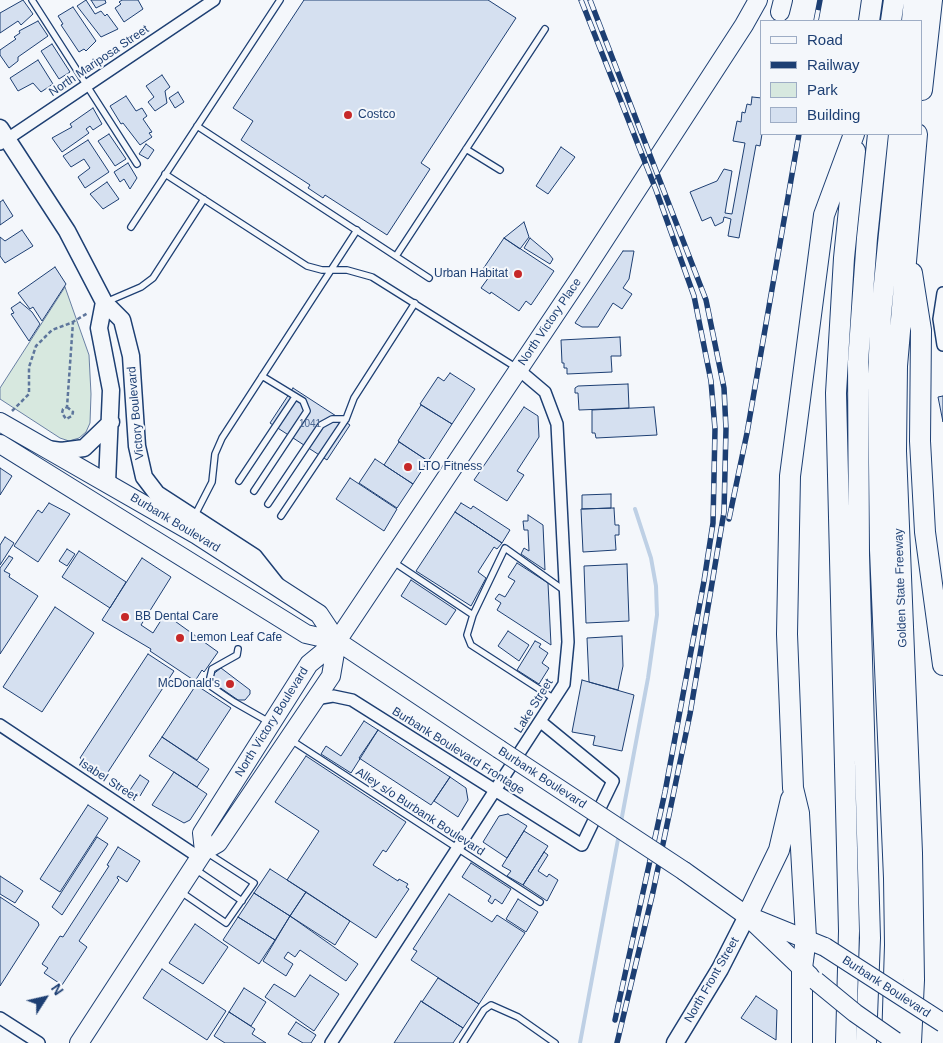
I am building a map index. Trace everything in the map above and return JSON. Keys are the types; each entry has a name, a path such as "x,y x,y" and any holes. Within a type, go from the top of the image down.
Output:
{"highway":[{"path":"869,20 872,0"},
{"path":"891,20 894,0"},
{"path":"912,20 914,0"},
{"path":"923,81 932,0"},
{"path":"802,1043 802,968 806,938 799,813 793,788 786,587 793,442 824,215 855,135"},
{"path":"846,1043 849,930 836,394 844,258 855,135"},
{"path":"866,1043 870,938 859,555 858,362 867,238 878,135"},
{"path":"892,1043 896,945 880,550 878,375 881,314 899,135"},
{"name":"Golden State Freeway","path":"911,1043 914,980 912,854 896,451 897,366 906,244 917,135"},
{"path":"906,244 921,330 920,441 925,532 943,665"},
{"path":"747,916 779,850 793,788"}],"main road":[{"name":"North Victory Place","path":"337,641 519,370 723,58 758,0"},
{"name":"Victory Boulevard","path":"2,137 67,231 104,302 122,320 131,356 138,456 144,477 157,494 254,557 278,587"},
{"name":"Victory Boulevard","path":"104,302 99,328 111,390 106,508"},
{"name":"Burbank Boulevard","path":"5,417 48,449 224,551 319,614 337,641"},
{"path":"48,449 61,451 84,448 111,422"},
{"name":"Burbank Boulevard","path":"0,444 106,508 306,634 337,641 709,888 747,916 802,968 856,1013 898,1043"},
{"name":"North Victory Boulevard","path":"79,1043 199,859 218,843 331,676 337,641"},
{"name":"North Victory Boulevard","path":"199,859 202,833 271,723 309,664 337,641"},
{"name":"Burbank Boulevard","path":"747,916 806,938 824,947 943,1023"},
{"name":"North Front Street","path":"675,1043 720,969 747,916"}],"street":[{"name":"North Mariposa Street","path":"2,137 87,85 214,0"},
{"path":"943,293 938,319 943,345"},
{"name":"Lake Street","path":"331,1043 495,790 556,700 564,684 567,673 566,591 557,424 545,392 519,370"},
{"name":"Burbank Boulevard Frontage","path":"315,699 333,696 352,700 582,845 613,781 541,722"},
{"name":"Isabel Street","path":"0,725 199,859"},
{"path":"0,1018 39,1043"}],"lane":[{"path":"32,0 137,164"},
{"path":"130,227 280,0"},
{"path":"396,256 545,29"},
{"path":"197,126 429,278"},
{"path":"466,148 500,170"},
{"path":"165,174 306,266 314,269 347,270 364,274 415,303 519,370"},
{"path":"104,302 141,287 153,278 204,199"},
{"path":"194,517 212,482 215,454 222,438 357,230"},
{"path":"282,516 346,419 354,398 415,303"},
{"path":"254,491 306,414 305,404 262,376"},
{"path":"239,481 295,397"},
{"path":"268,504 321,425 332,419 346,419"},
{"path":"556,700 471,645 467,635 473,615 505,548 566,591"},
{"path":"390,560 473,615"},
{"path":"238,649 237,655 212,668 209,682 212,687 234,702 271,723"},
{"name":"Alley s/o Burbank Boulevard","path":"289,738 540,902"},
{"path":"199,859 242,901"},
{"path":"179,890 226,923 254,883 199,859"},
{"path":"463,1043 484,1010 491,1005 518,1017 555,1043"}],"path":[{"path":"5,417 22,404 28,394 30,367 36,346 52,330 73,322 104,302"},
{"path":"68,407 63,409 62,413 66,419 72,416 72,412 68,407 73,322"}],"green space":[{"path":"65,287 89,355 91,394 90,423 86,432 79,438 69,441 60,438 0,399 0,388"}],"building":[{"path":"23,0 33,14 21,25 18,21 0,33 0,13"},
{"path":"86,0 95,14 101,11 105,16 107,14 118,29 101,37 77,6"},
{"path":"91,0 105,0 106,3 96,8"},
{"path":"122,0 138,0 143,9 124,22 115,8 121,4 119,2"},
{"name":"Costco","path":"304,0 488,0 516,18 421,163 430,169 387,235 325,195 323,198 308,188 310,185 241,140 253,121 233,108"},
{"path":"73,7 96,41 86,51 84,49 79,52 61,25 63,24 58,16"},
{"path":"38,21 48,36 18,57 18,61 9,68 0,55 0,50 16,39 14,37 20,33 19,31"},
{"path":"52,44 70,72 59,79 41,51"},
{"path":"38,60 53,84 41,92 33,83 18,91 10,78"},
{"path":"162,75 170,87 165,91 167,103 155,111 148,102 154,97 146,86"},
{"path":"178,92 184,102 175,108 169,98"},
{"path":"126,96 136,111 142,108 147,116 143,119 152,132 149,133 152,137 140,145 123,123 121,124 110,106"},
{"path":"752,97 760,98 760,135 762,135 760,146 756,145 739,238 728,236 731,219 724,217 723,222 715,226 711,217 702,221 690,192 717,181 724,169 732,171 725,213 732,214 745,143 733,141 737,121 741,122 742,112 745,113 747,104 751,105"},
{"path":"93,108 102,124 93,130 90,126 86,129 89,133 62,152 52,138 72,127 70,124"},
{"path":"109,134 126,159 115,166 98,141"},
{"path":"88,140 109,172 85,188 78,177 90,168 84,159 71,167 63,156"},
{"path":"146,144 154,150 148,159 139,154"},
{"path":"561,147 575,157 548,194 536,186"},
{"path":"128,163 137,178 130,189 124,179 120,182 114,172"},
{"path":"107,182 119,199 103,209 90,194"},
{"path":"3,200 13,216 0,225 0,202"},
{"path":"524,222 529,237 520,249 504,238"},
{"path":"22,230 33,246 5,263 0,256 0,237 5,241"},
{"name":"Urban Habitat","path":"504,238 554,271 531,305 526,301 519,311 491,292 490,294 481,288 489,277 481,272"},
{"path":"530,238 553,259 550,264 524,248"},
{"path":"623,251 634,251 629,279 623,288 632,294 622,309 613,303 598,327 582,327 575,323"},
{"path":"55,267 66,284 42,321 33,307 30,309 18,293"},
{"path":"20,302 32,312 40,324 29,341 11,314 14,313 11,308"},
{"path":"620,337 621,356 611,356 612,372 567,374 567,368 564,368 564,363 562,363 561,340"},
{"path":"450,373 475,389 452,424 420,404 438,377 444,381"},
{"path":"628,384 629,408 579,410 578,393 575,393 575,388 578,386"},
{"path":"293,388 350,425 327,460 270,423"},
{"path":"943,396 943,422 938,397"},
{"path":"421,405 452,424 428,461 398,441"},
{"path":"524,407 538,416 539,437 517,471 524,475 507,501 474,480"},
{"path":"654,407 657,435 596,438 595,433 592,433 592,410"},
{"path":"399,442 428,461 413,484 384,465"},
{"path":"375,459 413,484 397,508 359,483"},
{"path":"0,468 12,476 0,495"},
{"path":"350,478 397,509 384,531 336,499"},
{"path":"611,494 611,508 582,509 582,495"},
{"path":"49,503 70,514 38,562 14,546 38,510 42,513"},
{"path":"461,503 471,509 473,506 510,530 502,543 455,512"},
{"path":"614,508 615,525 619,525 619,535 615,535 616,550 583,552 581,509"},
{"path":"455,512 502,543 497,549 494,547 478,572 486,578 471,606 416,571"},
{"path":"528,515 543,525 545,570 521,554 524,548 529,551 528,530 524,530 523,521 528,521"},
{"path":"5,537 14,543 0,565 0,545"},
{"path":"67,549 75,554 67,566 59,561"},
{"path":"79,551 126,582 110,608 62,577"},
{"path":"9,556 13,558 4,571 10,574 9,577 38,596 0,654 0,568"},
{"name":"BB Dental Care","path":"142,558 171,577 141,625 153,633 165,614 218,652 195,681 150,651 151,649 102,620"},
{"path":"517,563 548,583 551,645 497,610 501,603 495,599 499,594 505,597 515,581 508,577"},
{"path":"627,564 629,621 586,623 584,566"},
{"path":"411,580 456,610 446,625 401,596"},
{"path":"55,607 94,633 42,712 3,687"},
{"path":"508,631 529,645 519,661 498,646"},
{"path":"622,636 623,666 618,690 589,682 587,638"},
{"path":"535,641 541,644 539,647 548,653 542,663 549,668 539,684 517,670"},
{"path":"148,654 174,671 106,775 80,758"},
{"name":"McDonald's","path":"221,668 250,690 250,694 245,700 238,700 212,682 212,675"},
{"path":"582,680 634,695 622,751 593,745 595,736 572,732"},
{"path":"196,685 231,708 197,760 162,737"},
{"path":"364,721 378,730 351,773 321,754 326,746 341,756"},
{"path":"378,730 450,777 431,805 359,758"},
{"path":"162,737 209,769 197,787 149,756"},
{"path":"306,756 406,822 386,852 383,850 373,865 398,881 399,879 408,884 406,887 409,889 376,938 287,880 319,831 275,802"},
{"path":"174,772 207,794 190,820 184,823 152,805"},
{"path":"140,775 149,781 140,796 130,790"},
{"path":"450,777 466,788 468,800 458,817 434,801"},
{"path":"88,805 108,818 60,892 40,879"},
{"path":"508,814 527,826 507,858 483,842 499,816"},
{"path":"524,831 548,846 523,885 507,876 511,871 502,866"},
{"path":"97,837 108,844 62,915 52,907"},
{"path":"118,847 140,861 127,882 118,876 119,880 79,941 87,947 62,985 44,973 48,968 42,964 60,936 63,937 109,866 107,865"},
{"path":"544,852 548,855 538,871 547,877 549,874 558,880 547,901 523,885"},
{"path":"471,863 511,889 502,904 495,899 492,904 488,901 491,896 462,877"},
{"path":"270,869 306,892 290,916 254,893"},
{"path":"0,876 23,891 15,903 0,894"},
{"path":"306,892 350,921 335,945 290,916"},
{"path":"254,893 290,916 275,940 238,917"},
{"path":"449,894 492,922 497,915 525,933 479,1004 411,960 417,951 413,949"},
{"path":"0,897 38,922 39,925 0,986"},
{"path":"518,899 538,912 526,932 506,919"},
{"path":"290,916 358,964 346,981 300,950 295,957 288,952 284,958 293,964 286,976 263,961"},
{"path":"238,917 275,940 259,964 223,940"},
{"path":"195,924 228,947 203,984 169,963"},
{"path":"162,969 226,1011 207,1040 143,998"},
{"path":"310,975 339,994 314,1031 265,997 274,984 295,997"},
{"path":"438,978 479,1004 463,1028 422,1002"},
{"path":"244,988 266,1002 251,1026 229,1012"},
{"path":"756,996 777,1010 776,1040 741,1018"},
{"path":"421,1001 463,1028 453,1043 394,1043"},
{"path":"229,1012 255,1029 252,1034 266,1043 225,1043 214,1036"},
{"path":"296,1022 316,1035 311,1043 303,1043 288,1034"}],"waterway":[{"path":"621,822 648,678 657,615 656,586 651,558 635,509"},
{"path":"580,1043 619,834"}],"railway":[{"path":"581,0 656,190 694,296 711,381 715,429 713,523 704,581 665,792 615,1020"},
{"path":"590,0 706,300 724,388 726,429 724,512 690,714 653,892 617,1043"},
{"path":"816,20 820,0"},
{"path":"729,519 747,433 799,135"}],"place":[{"name":"Costco","path":"348,115"},
{"name":"Urban Habitat","path":"518,274"},
{"name":"LTO Fitness","path":"408,467"},
{"name":"BB Dental Care","path":"125,617"},
{"name":"Lemon Leaf Cafe","path":"180,638"},
{"name":"McDonald's","path":"230,684"}]}
